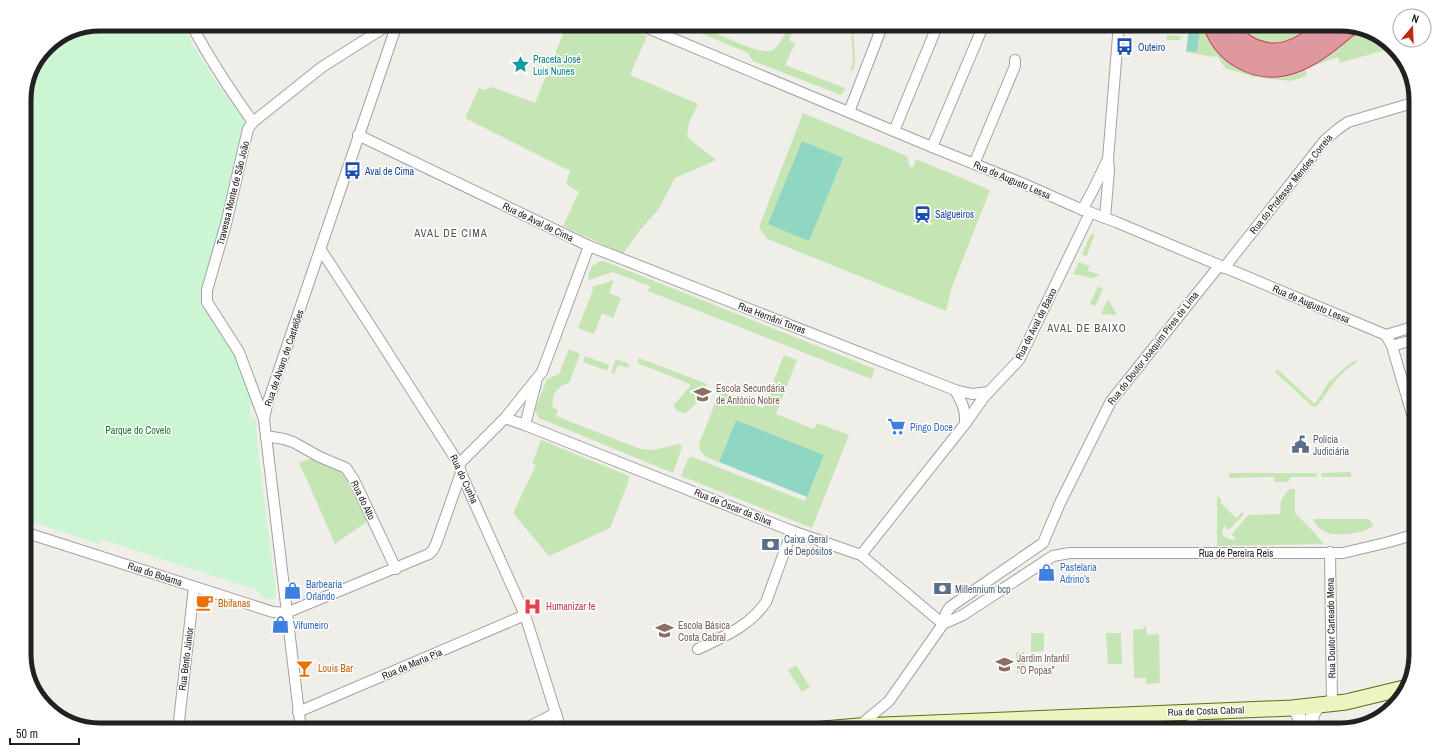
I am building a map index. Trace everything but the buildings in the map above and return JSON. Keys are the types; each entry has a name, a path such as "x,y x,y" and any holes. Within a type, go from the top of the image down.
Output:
{"highway":[{"path":"1216,31 1222,42 1235,55 1252,64 1272,67 1294,64 1310,56 1342,31"},
{"path":"1233,31 1238,39 1245,45 1272,54 1290,49 1309,41 1322,31"}],"main road":[{"name":"Rua de Costa Cabral","path":"936,723 1292,708 1346,702 1399,689"}],"street":[{"path":"195,31 231,92 253,122"},
{"name":"Travessa Monte de São João","path":"264,419 239,352 207,302 207,290 226,224 248,129 253,122 322,67 379,31"},
{"name":"Rua de Álvaro de Castelões","path":"300,723 264,419 394,31"},
{"name":"Rua de Augusto Lessa","path":"655,31 1386,335"},
{"path":"849,112 880,31"},
{"path":"894,131 933,31"},
{"path":"932,147 981,31"},
{"path":"1106,218 1109,170 1108,159 1117,31"},
{"path":"974,164 1015,66 1015,60"},
{"name":"Rua do Professor Mendes Correia","path":"1221,267 1325,140 1348,122 1409,104"},
{"name":"Rua de Aval de Cima","path":"358,135 589,246"},
{"name":"Rua de Aval de Baixo","path":"861,555 989,392 1019,360 1086,211 1092,192 1108,159"},
{"path":"286,613 396,569 423,557 433,550 460,468 505,418 542,372 589,246"},
{"name":"Rua Hernâni Torres","path":"589,246 955,390 972,394 989,392"},
{"name":"Rua do Cunha","path":"321,250 460,468 525,615 559,723"},
{"name":"Rua do Doutor Joaquim Pires de Lima","path":"1043,543 1060,503 1098,424 1111,401 1221,267"},
{"path":"1409,328 1386,335 1392,346 1409,404"},
{"path":"1392,346 1409,341"},
{"path":"525,425 536,379"},
{"path":"955,390 964,406 966,414 965,424"},
{"name":"Rua de Óscar da Silva","path":"505,418 792,531 861,555 943,624"},
{"name":"Rua do Alto","path":"266,438 272,437 284,439 346,468 354,480 396,569"},
{"path":"698,649 730,633 752,619 761,610 766,602 792,531"},
{"name":"Rua do Bolama","path":"31,534 273,612 286,613"},
{"name":"Rua de Pereira Reis","path":"1053,556 1089,553 1343,553 1409,536"},
{"path":"863,723 889,701 943,624 946,613 956,602 1043,543 1053,556 963,615 943,624"},
{"name":"Rua Doutor Carteado Mena","path":"1326,705 1330,552"},
{"name":"Rua Bento Júnior","path":"179,723 194,587"},
{"name":"Rua de Maria Pia","path":"298,712 525,615"},
{"path":"888,723 885,719 885,714 889,701"},
{"path":"1312,723 1312,715 1315,710 1326,705"},
{"path":"1292,708 1296,711 1302,723"},
{"path":"1192,712 1193,723"},
{"path":"536,723 556,713"}],"green space":[{"name":"Parque do Covelo","path":"100,31 186,31 198,54 219,86 243,115 245,122 223,220 202,294 237,355 254,406 249,407 251,419 256,418 257,442 276,593 276,597 273,600 261,597 257,590 101,539 99,544 31,521 32,88 38,70 51,51 74,36 87,32"},
{"path":"564,31 636,31 647,36 630,75 698,104 689,123 687,137 716,160 675,178 658,210 640,230 623,254 563,226 579,192 566,184 570,171 465,118 479,88 484,90 492,87 535,103"},
{"path":"696,31 712,31 749,47 767,51 776,48 786,31 793,31 789,40 795,44 785,65 845,88 841,95 753,61 748,53"},
{"path":"851,31 853,31 855,64 852,71 850,70 853,63"},
{"path":"1189,31 1200,31 1197,52 1186,51"},
{"path":"1200,31 1215,31 1275,75 1285,75 1294,71 1351,32 1370,38 1387,50 1340,63 1338,57 1305,69 1307,76 1291,81 1254,77 1225,68 1217,56 1214,57 1186,51 1197,52"},
{"path":"1245,31 1309,31 1302,37 1286,42 1267,45 1252,38"},
{"path":"1167,35 1181,36 1180,40 1167,40"},
{"path":"803,113 907,156 910,167 913,167 916,159 990,190 952,287 946,311 767,239 759,227"},
{"path":"802,141 843,158 809,241 768,224"},
{"path":"1091,234 1094,234 1094,236 1087,255 1085,256 1082,254"},
{"path":"601,261 875,369 871,379 648,291 650,286 613,272 589,280 588,276 592,266"},
{"path":"1079,262 1089,266 1088,271 1100,275 1092,278 1073,274"},
{"path":"614,280 609,293 621,298 613,318 602,313 594,334 578,328 593,290 592,287"},
{"path":"1098,286 1103,289 1095,306 1090,304"},
{"path":"1108,299 1117,315 1101,314"},
{"path":"569,349 580,354 569,383 561,386 554,395 552,406 558,410 556,416 640,449 654,450 679,444 682,446 673,473 539,418 535,410 547,379 559,374"},
{"path":"784,355 797,360 776,414 814,429 817,423 849,435 812,528 681,476 688,459 692,457 805,501 824,455 736,420 719,462 703,454 699,444 720,391 763,408"},
{"path":"585,356 609,365 607,371 583,362"},
{"path":"639,358 707,384 701,396 685,414 678,411 673,406 690,386 690,384 637,363"},
{"path":"616,359 629,364 628,368 618,365 614,374 611,373"},
{"path":"1358,359 1355,364 1337,378 1324,398 1316,407 1312,406 1275,372 1277,369 1315,404 1329,382 1349,364"},
{"path":"736,420 824,455 807,497 719,462"},
{"path":"541,440 629,476 628,483 610,528 549,556 513,513 536,465 532,464"},
{"path":"312,458 341,470 369,520 335,544 299,463"},
{"path":"1351,472 1351,477 1321,477 1322,473"},
{"path":"1229,473 1317,473 1316,477 1291,477 1288,482 1274,482 1274,477 1229,478"},
{"path":"1289,489 1295,489 1295,513 1324,544 1217,546 1217,496 1222,500 1220,502 1236,518 1242,512 1244,514 1229,530 1224,526 1222,531 1223,535 1232,540 1235,539 1232,534 1248,515 1280,514 1281,500"},
{"path":"1314,519 1369,519 1373,525 1370,528 1359,532 1333,534 1321,530 1313,521"},
{"path":"1144,626 1146,626 1147,635 1159,634 1160,683 1146,684 1146,678 1134,678 1133,630 1144,629"},
{"path":"1031,633 1044,633 1044,651 1031,652"},
{"path":"1106,633 1121,633 1122,664 1108,664"},
{"path":"1016,652 1024,652 1025,673 1017,673"},
{"path":"796,665 810,687 802,692 788,670"},
{"path":"1225,717 1226,723 1200,723 1200,718"},
{"path":"1177,719 1177,723 1151,723 1151,720"},
{"path":"1148,720 1148,723 1128,723 1128,721"}],"place":[{"name":"Outeiro","path":"1125,47"},
{"name":"Praceta José Luís Nunes","path":"520,65"},
{"name":"Aval de Cima","path":"352,171"},
{"name":"Salgueiros","path":"922,214"},
{"name":"Escola Secundária de António Nobre","path":"703,394"},
{"name":"Pingo Doce","path":"897,427"},
{"name":"Polícia Judiciária","path":"1300,445"},
{"name":"Caixa Geral de Depósitos","path":"771,545"},
{"name":"Pastelaria Adrino's","path":"1047,573"},
{"name":"Millennium bcp","path":"942,589"},
{"name":"Barbearia Orlando","path":"293,590"},
{"name":"Bbifanas","path":"205,603"},
{"name":"Humanizar te","path":"533,606"},
{"name":"Vifumeiro","path":"280,625"},
{"name":"Escola Básica Costa Cabral","path":"665,631"},
{"name":"Jardim Infantil \"O Popas\"","path":"1004,664"},
{"name":"Louis Bar","path":"305,668"}],"district":[{"name":"AVAL DE CIMA","path":"451,233"},
{"name":"AVAL DE BAIXO","path":"1087,328"}]}
